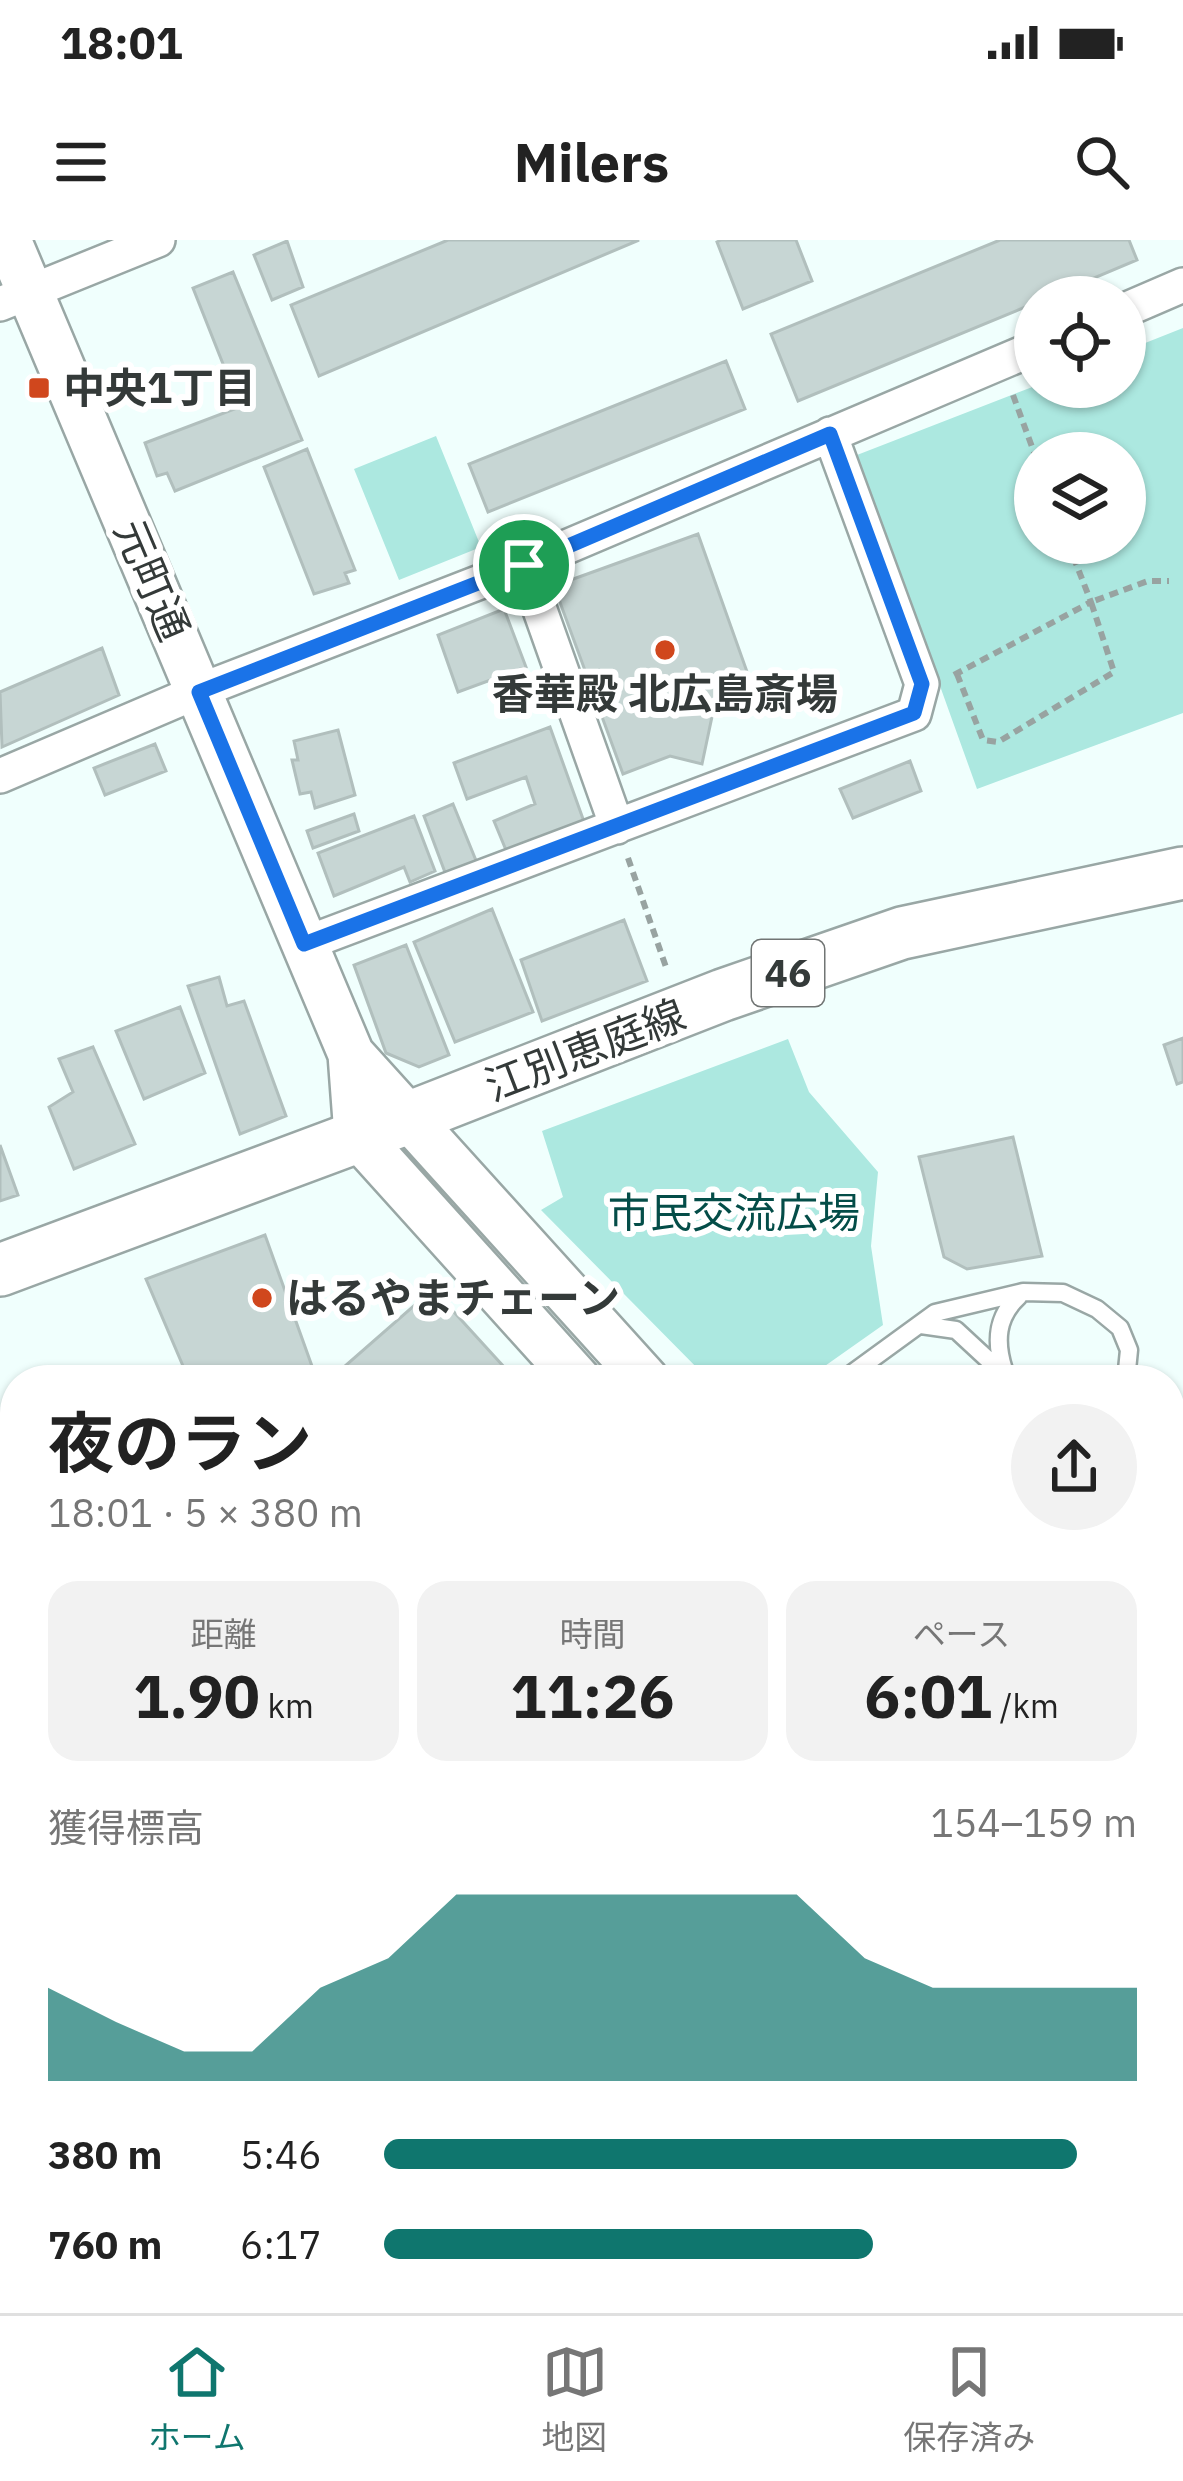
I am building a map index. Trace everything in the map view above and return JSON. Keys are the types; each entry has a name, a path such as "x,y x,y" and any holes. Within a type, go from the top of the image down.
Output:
{"main road":[{"name":"江別恵庭線","path":"0,1270 724,995 902,933 1183,873"}],"street":[{"name":"元町通","path":"8,240 15,298 199,692 350,1054"},
{"path":"15,298 158,240"},
{"path":"1146,301 1183,285"},
{"path":"0,776 524,565 1014,357"},
{"path":"304,944 914,713 922,684 830,434"},
{"path":"524,565 617,827"},
{"path":"350,1054 632,1365"},
{"path":"350,1054 357,1136 564,1365"}],"lane":[{"path":"1003,1365 996,1345 1008,1306 1023,1292"},
{"path":"865,1365 935,1313 1023,1292 1063,1293 1097,1309 1120,1328 1130,1350 1128,1365"},
{"path":"922,1325 956,1330 994,1365"}],"path":[{"path":"1012,395 1026,432"},
{"path":"956,674 983,740 998,742 1114,672 1076,564"},
{"path":"922,684 956,674 1090,602 1148,581 1169,581"},
{"path":"617,827 666,968"}],"green space":[{"path":"1183,328 1183,713 977,789 857,455 1014,394 1014,408 1146,408 1146,343"},
{"path":"436,436 481,547 399,580 354,469"},
{"name":"市民交流広場","path":"788,1039 809,1092 878,1172 871,1246 883,1325 826,1365 694,1365 541,1210 563,1197 542,1131"}],"building":[{"path":"448,240 639,240 319,376 291,305"},
{"path":"796,240 812,281 743,309 717,242"},
{"path":"1000,240 1129,240 1137,260 1099,276 1014,276 1014,312 798,401 771,334"},
{"path":"287,241 303,287 272,300 254,255"},
{"path":"233,272 302,440 175,491 167,473 157,476 145,443 240,407 193,288"},
{"path":"726,361 745,409 488,512 469,464"},
{"path":"307,449 355,570 345,573 349,583 314,594 264,467"},
{"path":"698,534 756,697 713,712 702,764 670,756 623,774 554,586"},
{"path":"504,609 526,667 458,692 438,635"},
{"path":"102,648 119,695 2,747 0,692"},
{"path":"550,727 587,830 508,855 494,821 535,804 526,777 467,799 454,763"},
{"path":"338,730 355,795 315,808 311,792 300,794 292,760 298,760 294,741"},
{"path":"155,744 166,771 105,795 94,768"},
{"path":"910,761 921,791 853,818 840,789"},
{"path":"453,804 477,863 446,875 424,816"},
{"path":"354,814 359,831 313,848 307,831"},
{"path":"414,816 435,871 410,882 404,867 334,896 318,853"},
{"path":"492,909 533,1012 455,1042 414,942"},
{"path":"624,920 647,981 542,1021 521,960"},
{"path":"406,945 449,1055 419,1067 386,1053 354,965"},
{"path":"219,977 227,1006 244,1001 286,1116 240,1134 188,986"},
{"path":"180,1007 205,1073 144,1099 116,1031"},
{"path":"1183,1038 1183,1082 1177,1084 1164,1045"},
{"path":"93,1047 135,1144 74,1169 49,1107 73,1092 59,1059"},
{"path":"1013,1137 1042,1256 967,1269 944,1257 919,1157"},
{"path":"0,1145 18,1195 0,1201"},
{"path":"265,1235 312,1365 183,1365 146,1279"},
{"path":"433,1289 502,1365 346,1365"}],"place":[{"name":"中央1丁目","path":"39,388"},
{"name":"香華殿 北広島斎場","path":"665,650"},
{"name":"はるやまチェーン","path":"262,1298"}],"route":[{"path":"830,434 922,684 914,713 304,944 199,692 524,565 830,434"}]}
